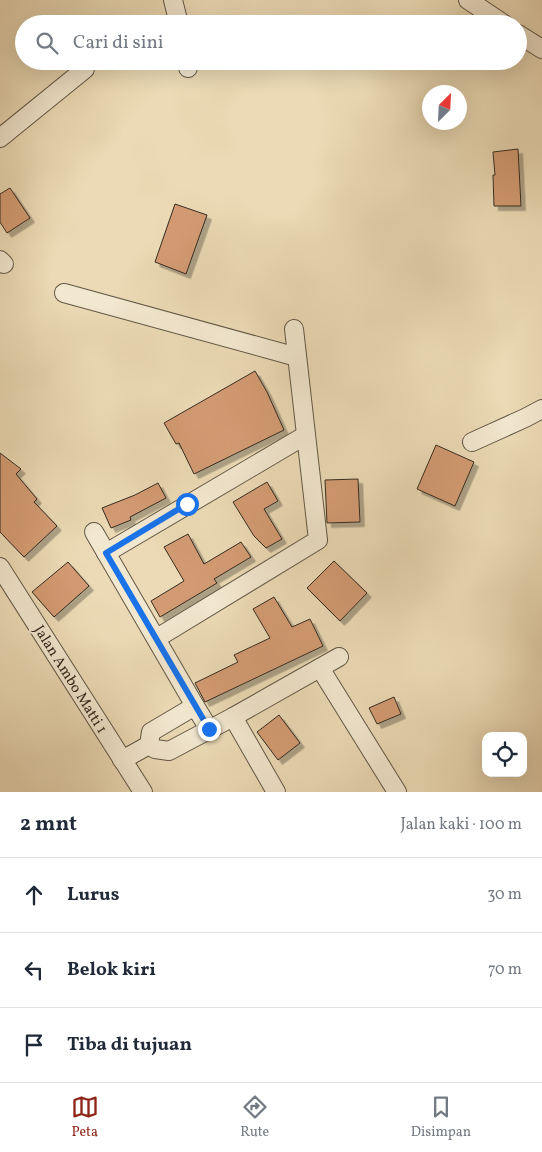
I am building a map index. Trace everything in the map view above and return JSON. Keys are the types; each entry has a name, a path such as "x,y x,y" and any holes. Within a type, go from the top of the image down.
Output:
{"street":[{"path":"173,0 177,15"},
{"path":"468,0 490,15"},
{"path":"527,40 542,49"},
{"path":"0,138 83,70"},
{"path":"64,293 297,357"},
{"path":"156,638 318,540 294,329"},
{"path":"472,442 542,409"},
{"path":"106,553 306,435"},
{"path":"94,532 209,729"},
{"name":"Jalan Ambo Matti 1","path":"0,567 143,792"},
{"path":"149,744 155,749 169,751 339,657"},
{"path":"320,668 397,792"},
{"path":"122,760 149,744 151,732 195,706"},
{"path":"233,717 276,792"}],"building":[{"path":"518,149 521,206 494,206 493,175 495,175 493,152"},
{"path":"10,188 30,218 7,233 0,222 0,194"},
{"path":"175,204 207,215 186,274 155,262"},
{"path":"255,371 267,392 284,430 194,474 179,443 176,444 164,423"},
{"path":"436,445 474,462 455,506 417,489"},
{"path":"0,453 21,469 16,474 37,499 34,502 57,526 24,557 0,532"},
{"path":"358,479 360,522 327,523 325,480"},
{"path":"267,482 278,501 264,509 282,539 266,548 254,536 233,502"},
{"path":"158,483 166,498 130,517 131,520 111,528 102,508 135,495"},
{"path":"188,534 204,564 241,542 251,557 214,579 217,583 160,617 151,601 184,581 164,547"},
{"path":"334,561 367,593 340,621 307,588"},
{"path":"68,562 89,586 54,617 32,592"},
{"path":"274,597 292,627 310,619 323,646 205,702 195,683 238,662 234,655 270,638 253,609"},
{"path":"394,697 401,714 377,724 369,708"},
{"path":"279,715 300,743 278,760 257,732"}],"route":[{"path":"187,504 106,553 209,729"}]}
